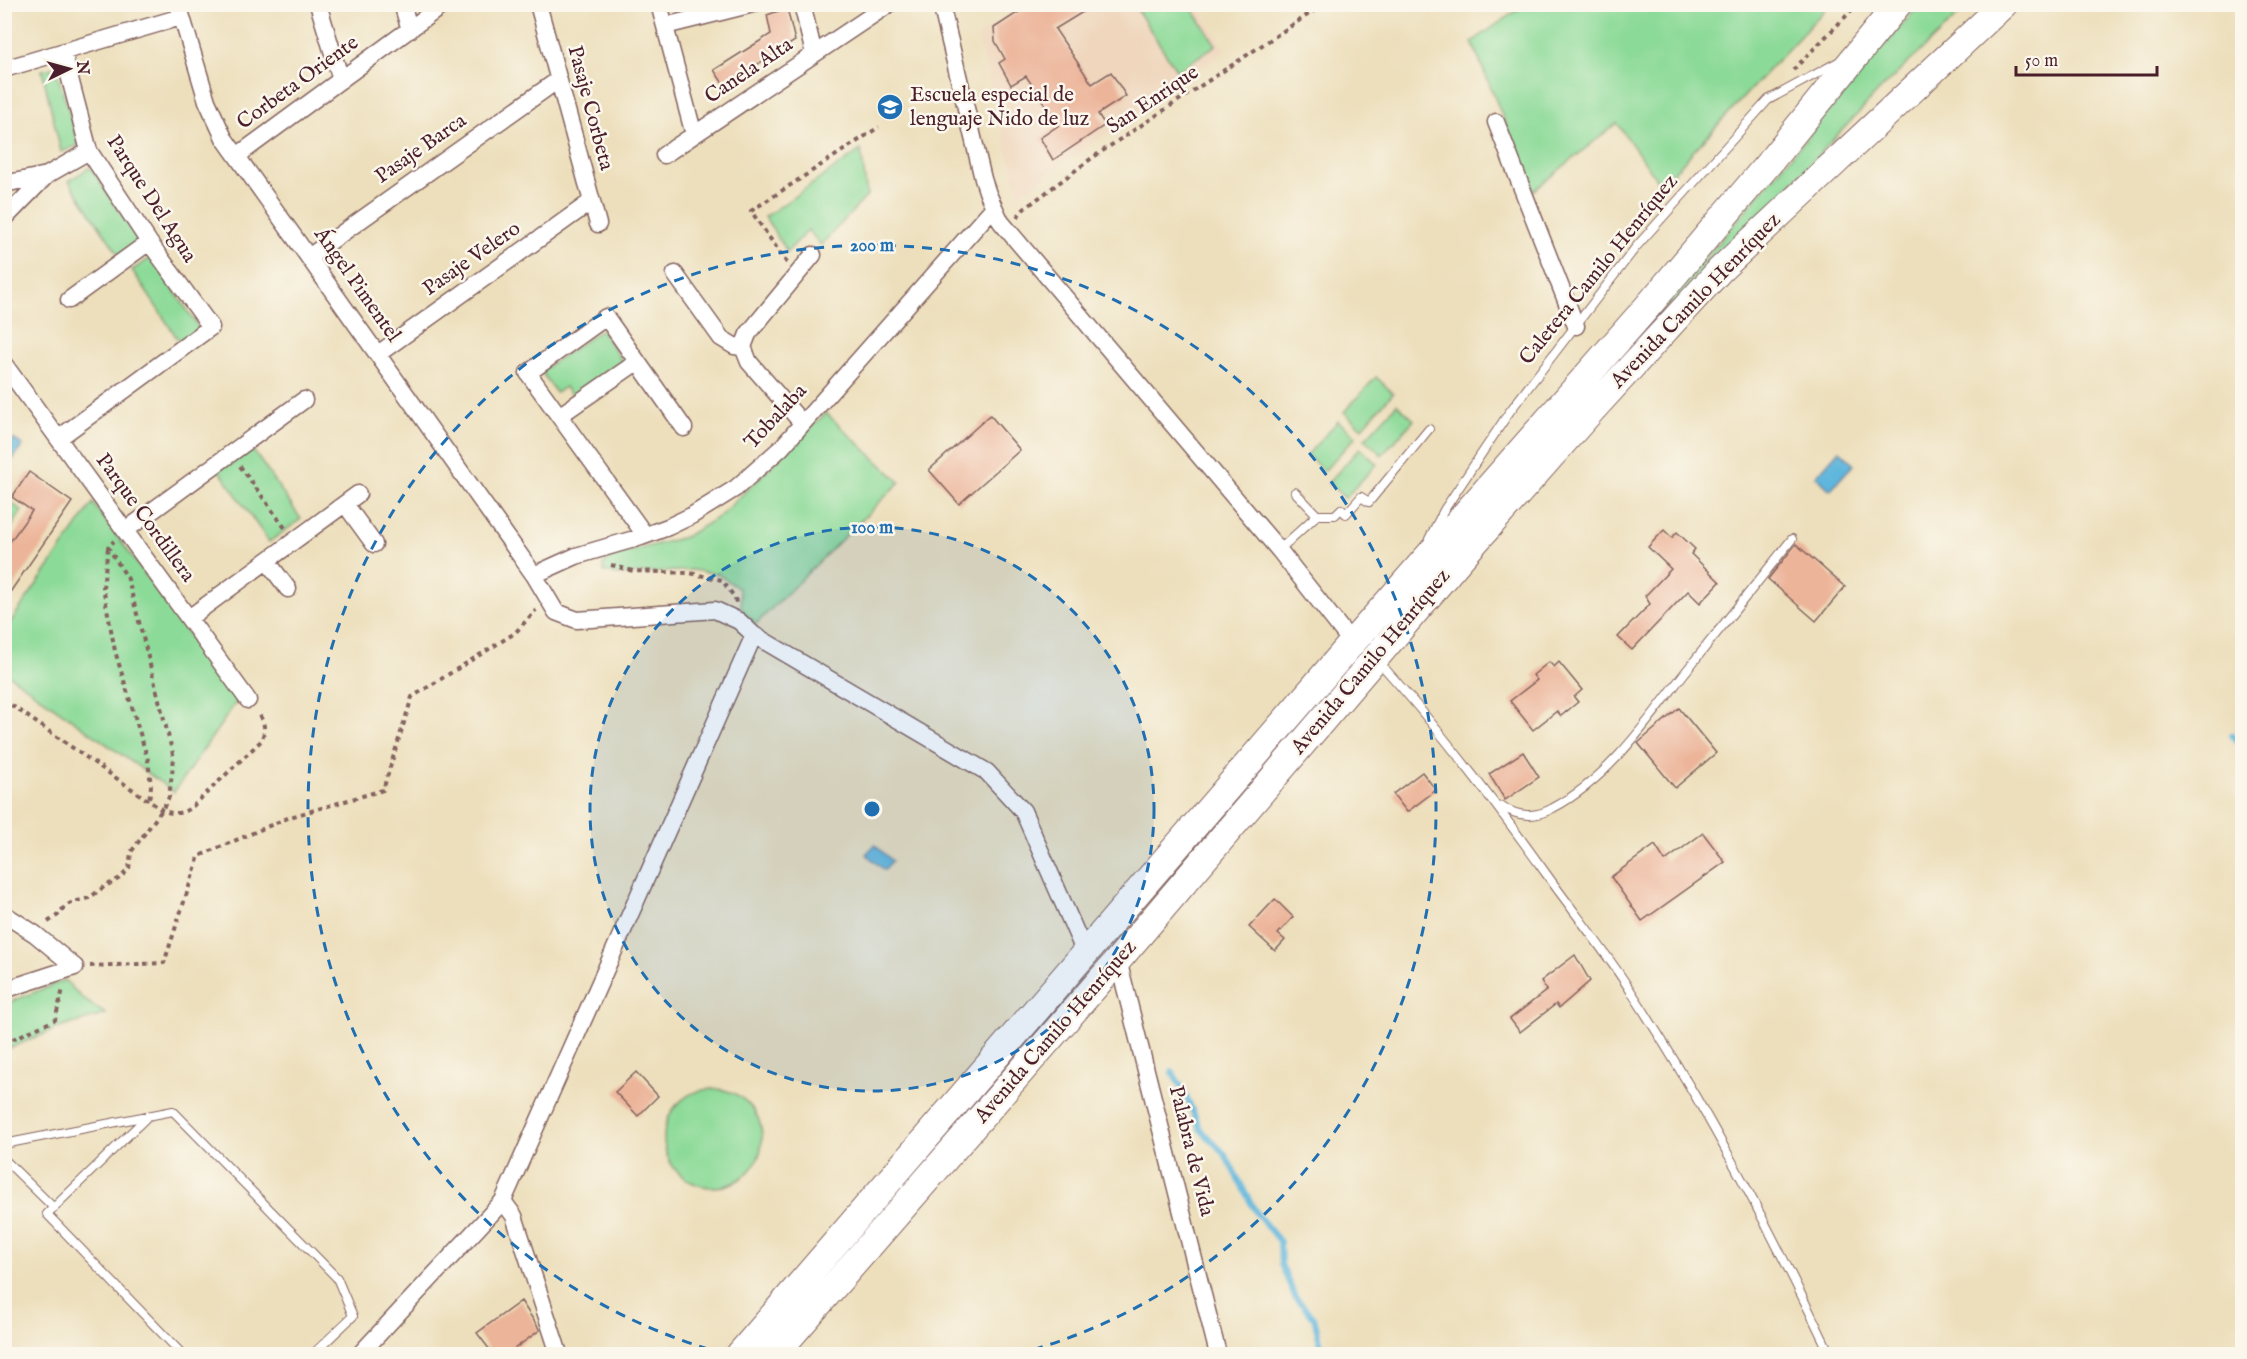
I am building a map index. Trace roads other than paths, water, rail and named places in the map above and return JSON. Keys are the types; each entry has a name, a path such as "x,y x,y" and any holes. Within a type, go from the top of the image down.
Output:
{"main road":[{"name":"Avenida Camilo Henríquez","path":"775,1354 1118,960 1363,650 1421,565 1648,306 1769,163 1898,4"},
{"name":"Avenida Camilo Henríquez","path":"740,1354 1085,953 1363,650 1575,429 1720,270 2004,4"}],"street":[{"path":"318,4 341,80"},
{"path":"402,4 410,30"},
{"name":"Corbeta Oriente","path":"237,156 444,4"},
{"name":"Pasaje Corbeta","path":"538,4 598,224"},
{"path":"659,4 694,135"},
{"path":"665,26 753,4"},
{"path":"802,4 814,54"},
{"name":"Canela Alta","path":"664,155 889,4"},
{"path":"941,4 983,179 993,208 1008,231 1363,650"},
{"path":"4,69 63,52 179,10"},
{"name":"Ángel Pimentel","path":"179,10 207,101 224,138 310,256 534,575 556,612 577,621 715,610 739,621 754,635"},
{"name":"Parque Del Agua","path":"59,438 211,327 148,242 89,151 63,52"},
{"name":"Pasaje Barca","path":"310,256 558,80"},
{"path":"1496,122 1576,326"},
{"path":"4,214 6,217 47,175 89,151"},
{"path":"4,184 47,175"},
{"name":"Pasaje Velero","path":"378,354 592,201"},
{"name":"Tobalaba","path":"534,575 576,556 645,535 692,516 736,488 773,455 993,208"},
{"path":"69,300 148,242"},
{"path":"802,423 745,357 743,347 748,334 813,255"},
{"path":"675,274 721,338 743,347"},
{"path":"645,535 528,373 606,317 684,428"},
{"path":"559,416 638,362"},
{"name":"Parque Cordillera","path":"4,364 248,700"},
{"path":"126,530 304,400"},
{"path":"189,618 351,499 374,544"},
{"path":"267,561 288,590"},
{"path":"360,1354 503,1200 754,635 987,772 1023,811 1085,953"},
{"path":"4,914 35,934 70,973 4,990"},
{"name":"Palabra de Vida","path":"1118,960 1218,1354"},
{"path":"503,1200 514,1216 559,1354"}],"lane":[{"name":"Caletera Camilo Henríquez","path":"1421,565 1429,538 1444,510 1510,411 1636,248 1768,100 1861,49"},
{"path":"1279,550 1317,516 1335,515 1341,510 1346,513 1361,497 1369,502 1429,429"},
{"path":"1295,492 1317,516"},
{"path":"1495,802 1510,812 1526,816 1552,810 1589,784 1631,741 1792,539"},
{"path":"1363,650 1413,701 1495,802 1631,992 1706,1113 1830,1354"},
{"path":"4,1144 173,1111 337,1278 353,1316 313,1354"},
{"path":"148,1116 47,1214 182,1354"},
{"path":"4,1159 54,1208"}],"water":[{"path":"13,439 23,445 8,466 5,463 5,451"},
{"path":"1839,450 1854,464 1830,490 1816,476"},
{"path":"875,845 892,861 884,870 866,854"}],"waterway":[{"path":"2232,735 2242,747"},
{"path":"1172,1072 1183,1089 1201,1130 1224,1153 1257,1214 1280,1242 1281,1264 1295,1297 1314,1318 1323,1354"}],"place":[{"name":"Escuela especial de lenguaje Nido de luz","path":"890,107"}]}
